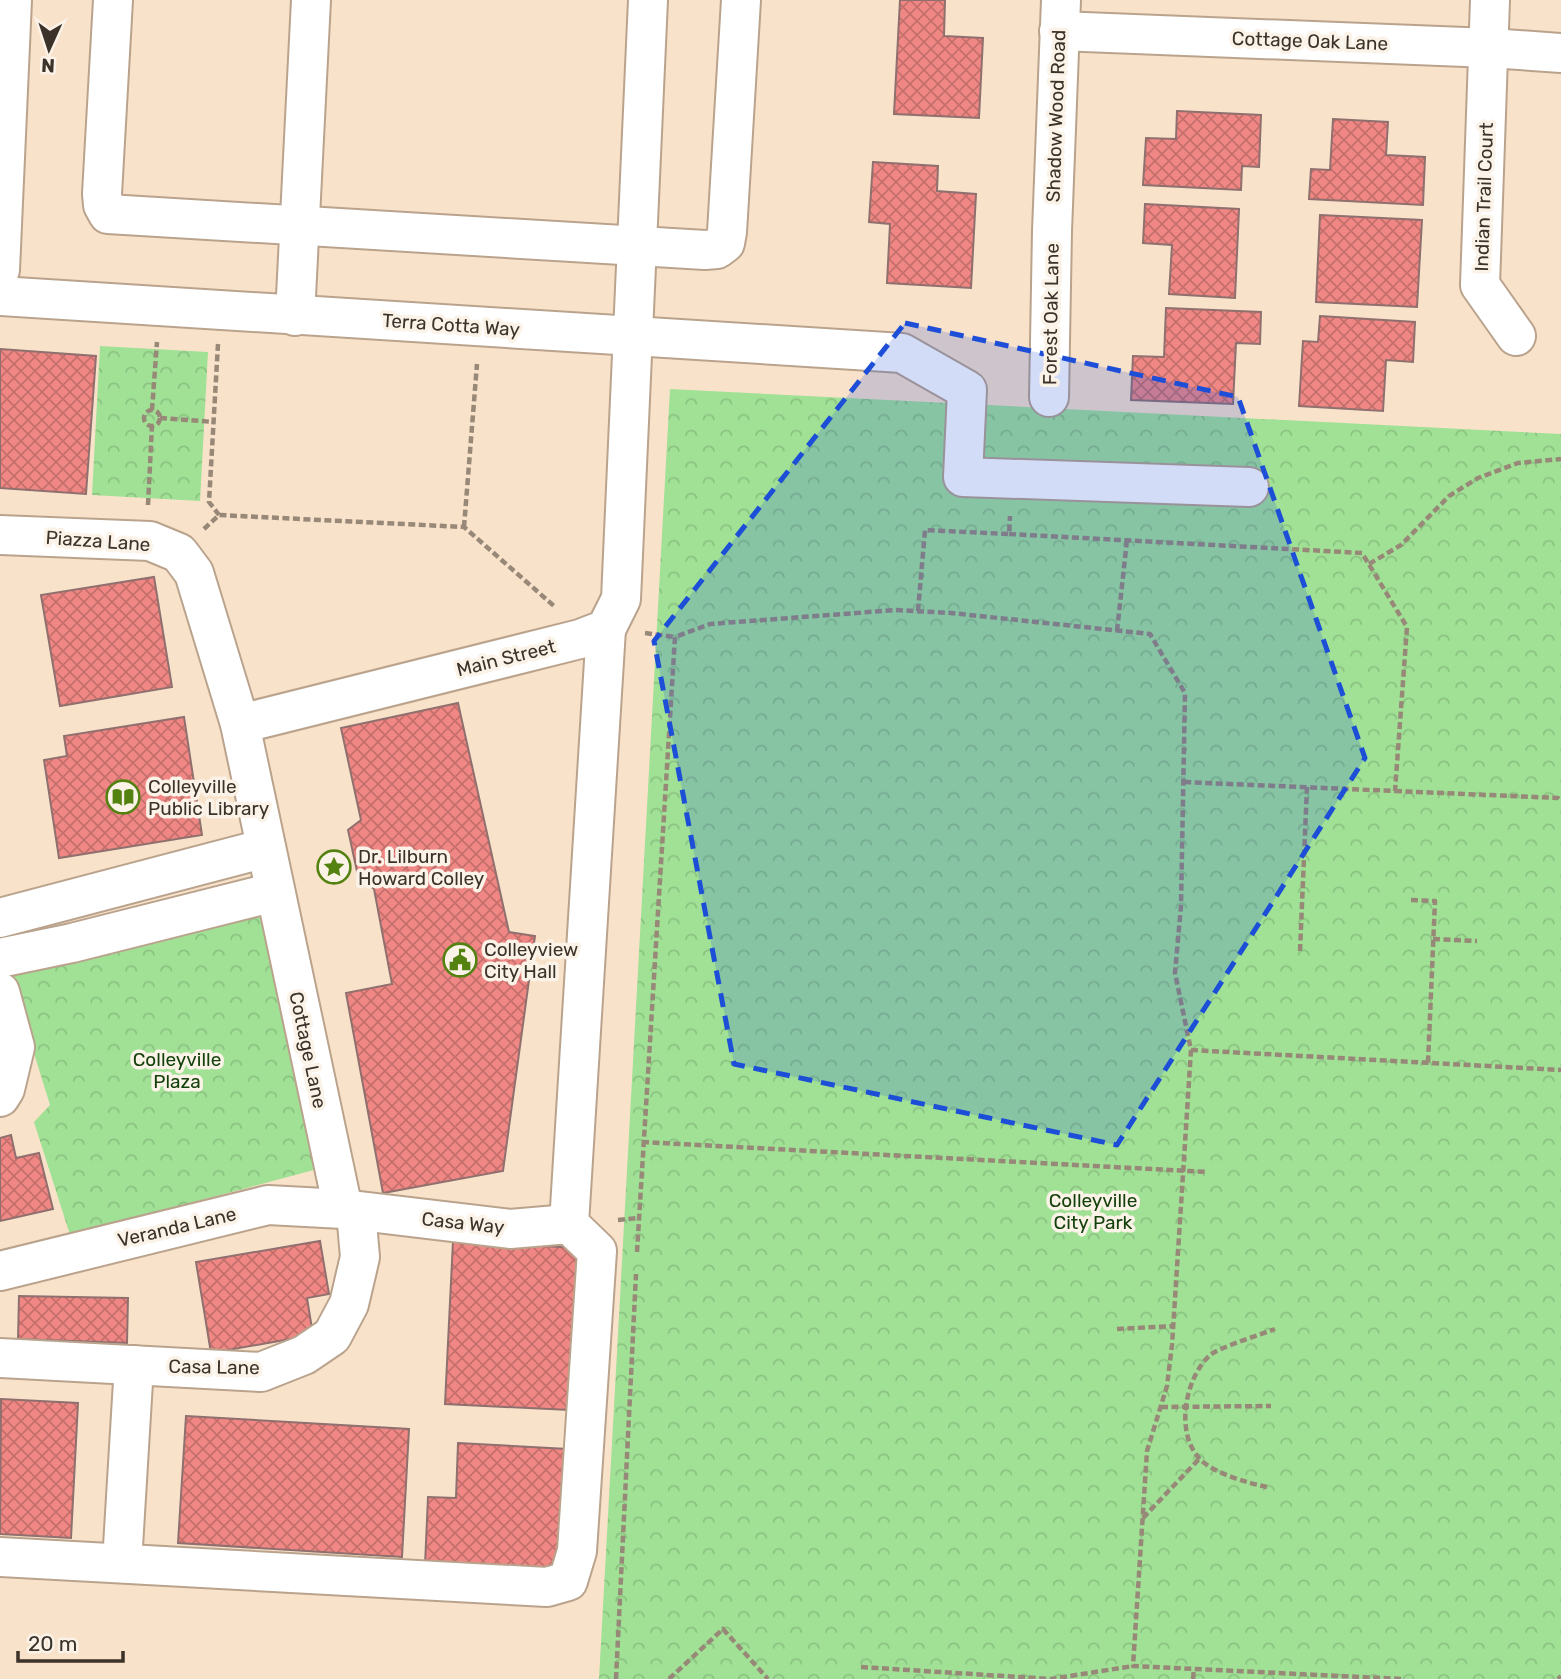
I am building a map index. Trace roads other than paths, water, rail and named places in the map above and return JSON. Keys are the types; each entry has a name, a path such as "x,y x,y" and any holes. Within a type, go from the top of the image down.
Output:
{"street":[{"path":"0,270 12,0"},
{"path":"113,0 102,194 103,205 108,214 705,250 716,249 725,243 741,0"},
{"path":"295,316 311,0"},
{"path":"0,1557 547,1587 568,1581 577,1551 597,1251 569,1224 606,629 621,599 649,0"},
{"name":"Indian Trail Court","path":"1490,0 1480,285 1516,336"},
{"name":"Cottage Oak Lane","path":"1060,16 1561,53"},
{"name":"Shadow Wood Road","path":"1052,231 1060,16"},
{"name":"Forest Oak Lane","path":"1049,397 1052,231"},
{"name":"Terra Cotta Way","path":"0,296 902,353 967,390 963,477 1249,487"},
{"name":"Piazza Lane","path":"0,535 150,541 179,553 194,573 240,724"},
{"name":"Main Street","path":"240,724 580,639 606,629"},
{"path":"0,958 72,943 274,892 240,724"},
{"path":"0,918 266,848"},
{"name":"Cottage Lane","path":"274,892 349,1210"},
{"path":"0,992 15,1047 5,1089 0,1097"},
{"name":"Veranda Lane","path":"0,1271 268,1205 349,1210"},
{"name":"Casa Way","path":"349,1210 510,1228 569,1224"},
{"name":"Casa Lane","path":"0,1358 261,1372 304,1355 331,1336 349,1304 360,1257 349,1210"},
{"path":"122,1563 134,1365"}],"place":[{"name":"Colleyville Public Library","path":"123,797"},
{"name":"Dr. Lilburn Howard Colley","path":"334,867"},
{"name":"Colleyview City Hall","path":"460,960"}],"park label":[{"name":"Colleyville Plaza","path":"177,1070"},
{"name":"Colleyville City Park","path":"1093,1211"}]}
